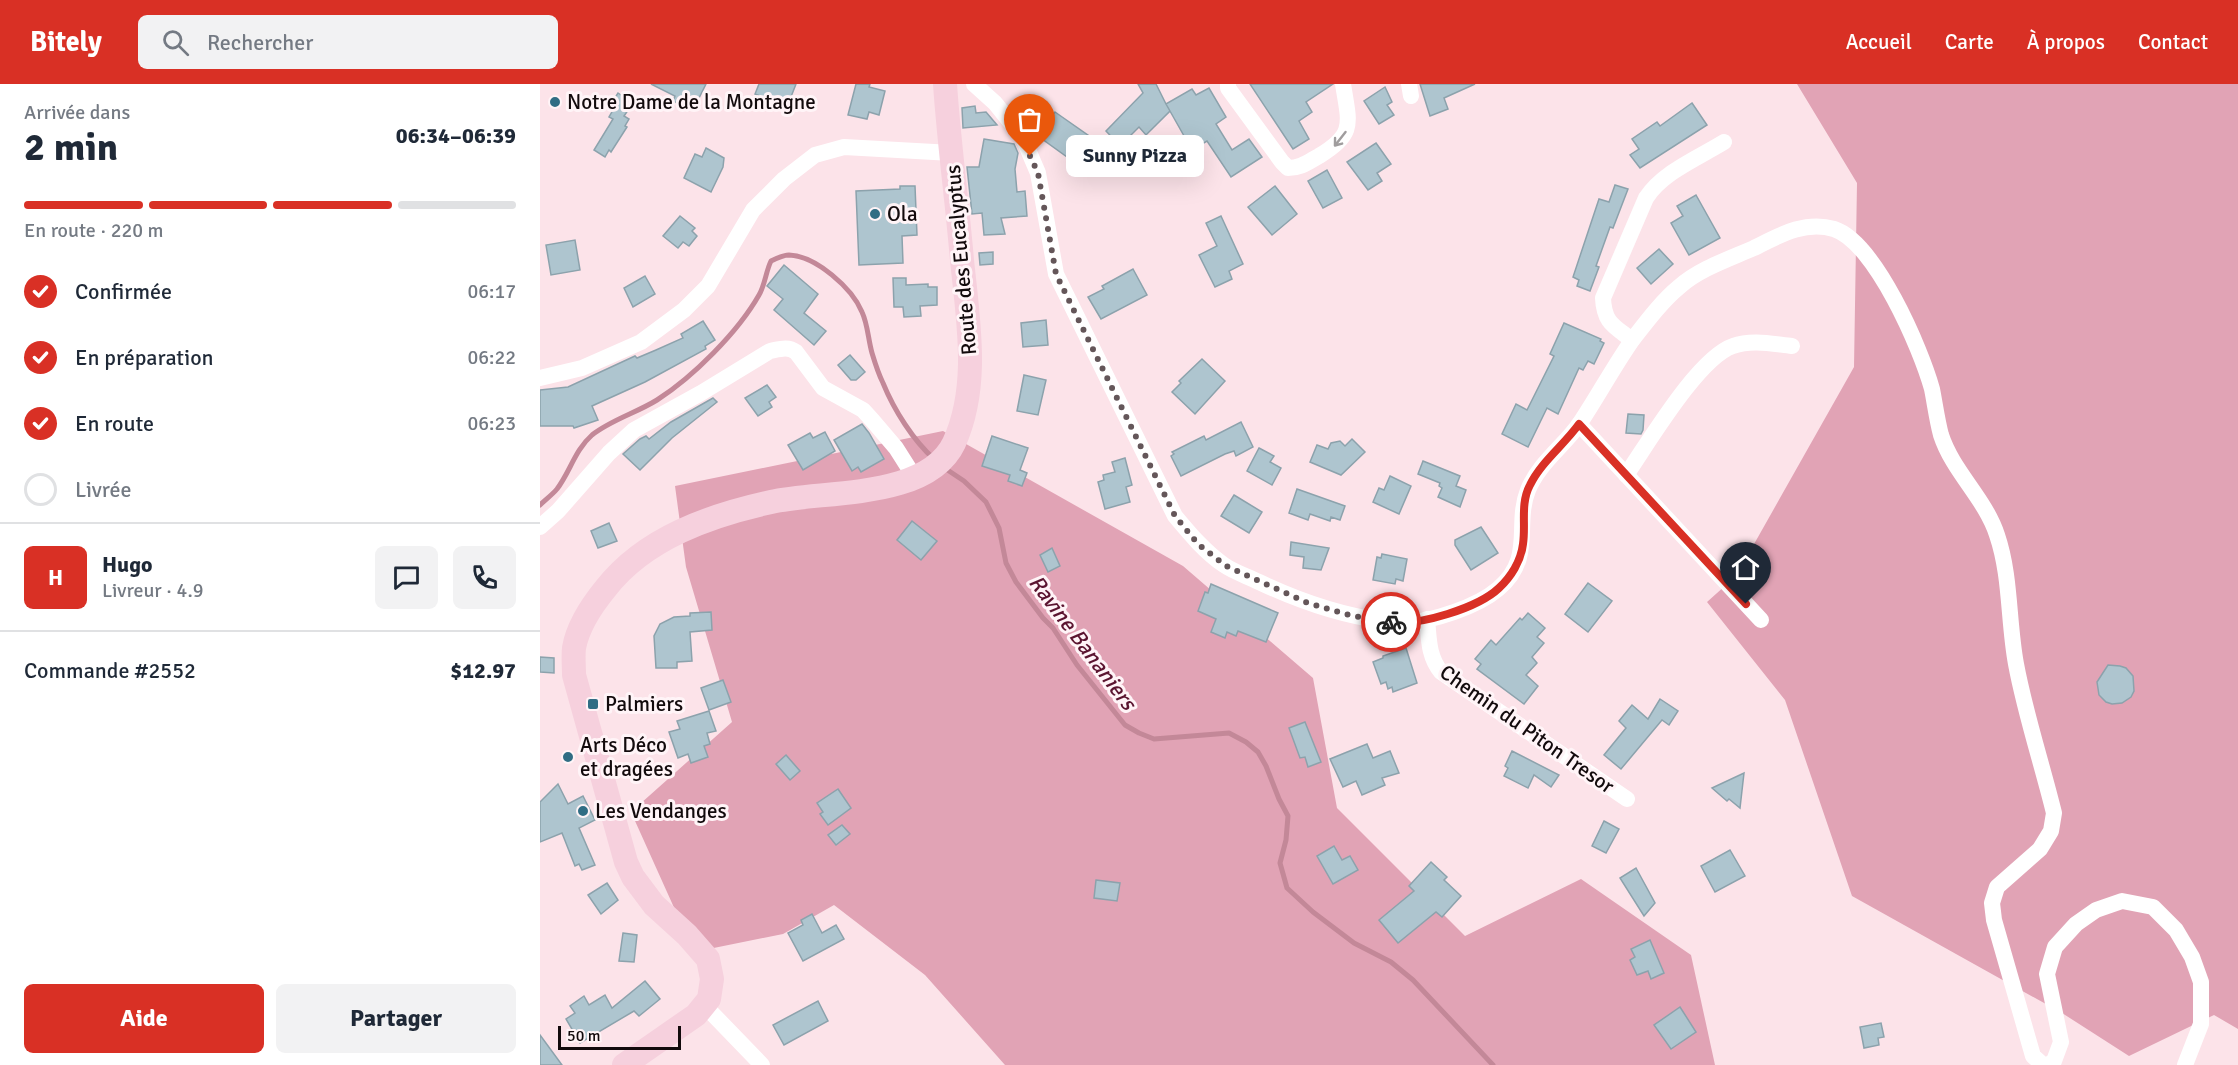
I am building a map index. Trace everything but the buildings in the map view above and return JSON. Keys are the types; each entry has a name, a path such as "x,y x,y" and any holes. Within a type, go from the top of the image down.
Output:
{"main road":[{"name":"Route des Eucalyptus","path":"705,1006 709,999 712,979 708,959 687,935 642,892 626,862 574,675 574,648 582,624 594,603 630,562 654,545 694,525 772,501 889,487 921,475 946,455 958,432 967,397 970,342 945,84"},
{"path":"624,1065 696,1015 705,1006"}],"street":[{"path":"974,84 995,103 1023,138 1038,173 1056,274 1175,516 1198,544 1226,566 1308,603 1353,616 1403,624 1458,612 1498,589 1515,569 1523,545 1523,504 1529,486 1540,469 1566,442 1579,424 1632,340 1680,285 1704,271 1794,229 1821,227 1846,235 1862,250 1891,292 1931,386 1941,433 1950,459 1986,510 1996,531 2003,558 2016,664 2055,813 2051,831 2040,849 1997,887 1992,903 1994,920 2033,1056 2043,1065"},
{"path":"1228,84 1228,88 1282,162 1288,168 1299,168 1336,146 1345,135 1349,122 1343,84"},
{"path":"1632,340 1610,323 1604,312 1603,298 1646,198 1652,188 1662,179 1724,142"},
{"path":"540,378 582,368 641,342 684,310 708,286 753,210 784,179 815,155 844,147 952,153"},
{"path":"1626,475 1699,371 1716,354 1733,345 1754,341 1792,346"},
{"path":"540,527 574,494 609,453 634,430 771,351 782,348 796,352 823,388 863,410 921,475"},
{"path":"1579,424 1761,620"},
{"name":"Chemin du Piton Tresor","path":"1427,619 1430,651 1434,664 1441,672 1627,799"},
{"path":"2048,1065 2054,1061 2061,1042 2047,974 2055,947 2076,924 2096,910 2122,901 2153,906 2175,930 2192,957 2200,982 2201,1024 2185,1062"},
{"path":"705,1006 762,1065"}],"shaded area":[{"path":"1797,84 2238,84 2238,1029 2214,1015 2129,1056 2062,1013 1852,896 1785,700 1707,602 1736,576 1854,367 1857,183"},
{"path":"943,431 1183,566 1313,678 1337,808 1465,936 1581,879 1691,955 1715,1065 1005,1065 925,975 834,905 783,934 694,952 631,812 732,722 686,567 675,486"}],"waterway":[{"name":"Ravine Bananiers","path":"540,505 557,489 581,447 592,435 657,400 714,353 739,324 759,295 771,261 787,255 799,257 821,267 850,293 864,317 875,364 893,404 912,434 934,459"},
{"name":"Ravine Bananiers","path":"943,467 964,481 986,502 999,528 1006,563 1016,582 1053,628 1077,665 1125,725 1154,739 1229,733 1258,752 1288,816 1286,840 1280,863 1287,888 1313,912 1354,943 1391,962 1413,980 1493,1065"}],"way so far":[{"path":"1030,156 1038,173 1056,274 1175,516 1198,544 1226,566 1308,603 1353,616 1391,622"}],"place":[{"name":"Notre Dame de la Montagne","path":"555,102"},
{"name":"Sunny Pizza","path":"1030,156"},
{"name":"Ola","path":"875,214"},
{"name":"Palmiers","path":"593,704"},
{"name":"Arts Déco et dragées","path":"568,757"},
{"name":"Les Vendanges","path":"583,811"}],"route":[{"path":"1391,622 1403,624 1458,612 1498,589 1515,569 1523,545 1523,504 1529,486 1540,469 1566,442 1579,424 1746,604"}]}
